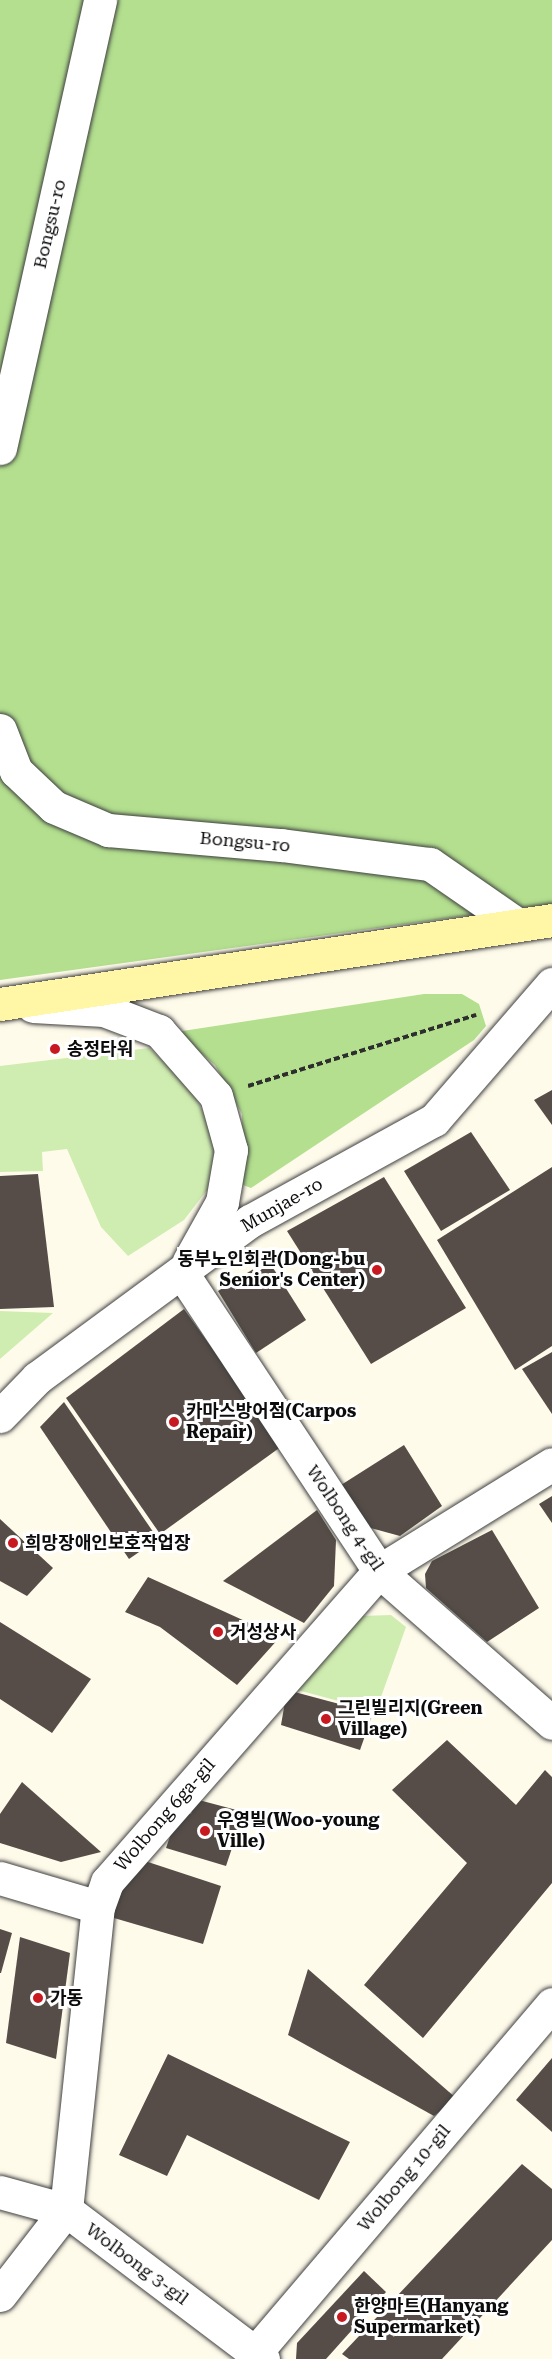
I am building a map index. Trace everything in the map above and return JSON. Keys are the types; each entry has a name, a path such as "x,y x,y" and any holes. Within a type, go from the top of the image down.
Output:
{"main road":[{"path":"0,1004 552,920"}],"street":[{"name":"Bongsu-ro","path":"0,448 100,0"},
{"name":"Bongsu-ro","path":"0,730 15,771 54,807 108,830 281,845 430,864 518,925"},
{"name":"Munjae-ro","path":"0,1416 37,1378 250,1221 434,1120 552,984"},
{"path":"0,1004 104,1010 159,1031 216,1096 231,1150 222,1202 182,1273"},
{"name":"Wolbong 4-gil","path":"182,1273 379,1571 552,1723"},
{"name":"Wolbong 6ga-gil","path":"66,2210 98,1907 107,1882 379,1571 552,1464"},
{"path":"0,1878 98,1907"},
{"name":"Wolbong 10-gil","path":"259,2356 552,2004"},
{"name":"Wolbong 3-gil","path":"0,2192 66,2210 259,2356"},
{"path":"0,2295 66,2210"}],"path":[{"path":"216,1096 487,1012"}],"green space":[{"path":"0,0 552,0 552,904 0,980"},
{"path":"424,994 462,994 479,1004 486,1026 474,1040 251,1188 243,1185 242,1114 215,1065 176,1032"},
{"path":"149,1048 192,1089 218,1144 214,1181 184,1220 128,1256 101,1227 67,1149 42,1152 43,1171 0,1172 0,1066"},
{"path":"0,1311 53,1313 0,1359"},
{"path":"391,1615 406,1627 376,1711 290,1688 361,1616"}],"building":[{"path":"552,1090 552,1125 534,1100"},
{"path":"471,1132 510,1190 441,1231 404,1171"},
{"path":"552,1167 552,1346 515,1370 437,1240"},
{"path":"38,1174 54,1307 0,1309 0,1176"},
{"name":"동부노인회관(Dong-bu Senior's Center)","path":"384,1177 466,1308 371,1364 287,1231"},
{"path":"268,1260 306,1320 256,1353 218,1291"},
{"name":"카마스방어점(Carpos Repair)","path":"184,1309 282,1446 160,1534 66,1398"},
{"path":"552,1352 552,1414 522,1369"},
{"path":"64,1402 158,1539 129,1559 40,1427"},
{"path":"404,1445 442,1506 400,1536 367,1527 341,1485"},
{"path":"552,1496 552,1523 539,1504"},
{"path":"317,1510 336,1540 334,1586 304,1623 223,1581"},
{"name":"희망장애인보호작업장","path":"0,1519 53,1568 27,1596 0,1581"},
{"path":"492,1530 539,1608 487,1642 426,1588 425,1574 432,1561"},
{"name":"거성상사","path":"148,1577 280,1637 237,1685 160,1627 125,1612"},
{"path":"0,1622 91,1679 52,1733 0,1699"},
{"name":"그린빌리지(Green Village)","path":"287,1690 373,1713 360,1750 281,1725"},
{"path":"447,1740 516,1805 545,1770 552,1777 552,1883 423,2038 364,1985 467,1863 392,1790"},
{"path":"22,1782 101,1852 61,1862 0,1843 0,1814"},
{"name":"우영빌(Woo-young Ville)","path":"195,1799 244,1812 226,1866 166,1848 179,1810 191,1814"},
{"path":"145,1861 221,1886 203,1944 114,1918 110,1906 116,1891"},
{"path":"0,1929 12,1933 1,1973 0,1973"},
{"name":"가동","path":"20,1937 70,1953 56,2059 6,2043"},
{"path":"308,1969 456,2098 434,2116 288,2035"},
{"path":"168,2054 350,2142 319,2200 187,2135 167,2176 119,2155"},
{"path":"552,2058 552,2132 516,2100"},
{"path":"522,2164 552,2189 552,2240 442,2359 349,2359 342,2354"},
{"name":"한양마트(Hanyang Supermarket)","path":"364,2271 386,2292 326,2359 296,2359 297,2343"}],"place":[{"name":"송정타워","path":"55,1049"},
{"name":"동부노인회관(Dong-bu Senior's Center)","path":"377,1270"},
{"name":"카마스방어점(Carpos Repair)","path":"174,1422"},
{"name":"희망장애인보호작업장","path":"13,1543"},
{"name":"거성상사","path":"218,1632"},
{"name":"그린빌리지(Green Village)","path":"326,1719"},
{"name":"우영빌(Woo-young Ville)","path":"205,1831"},
{"name":"가동","path":"38,1998"},
{"name":"한양마트(Hanyang Supermarket)","path":"342,2317"}]}
